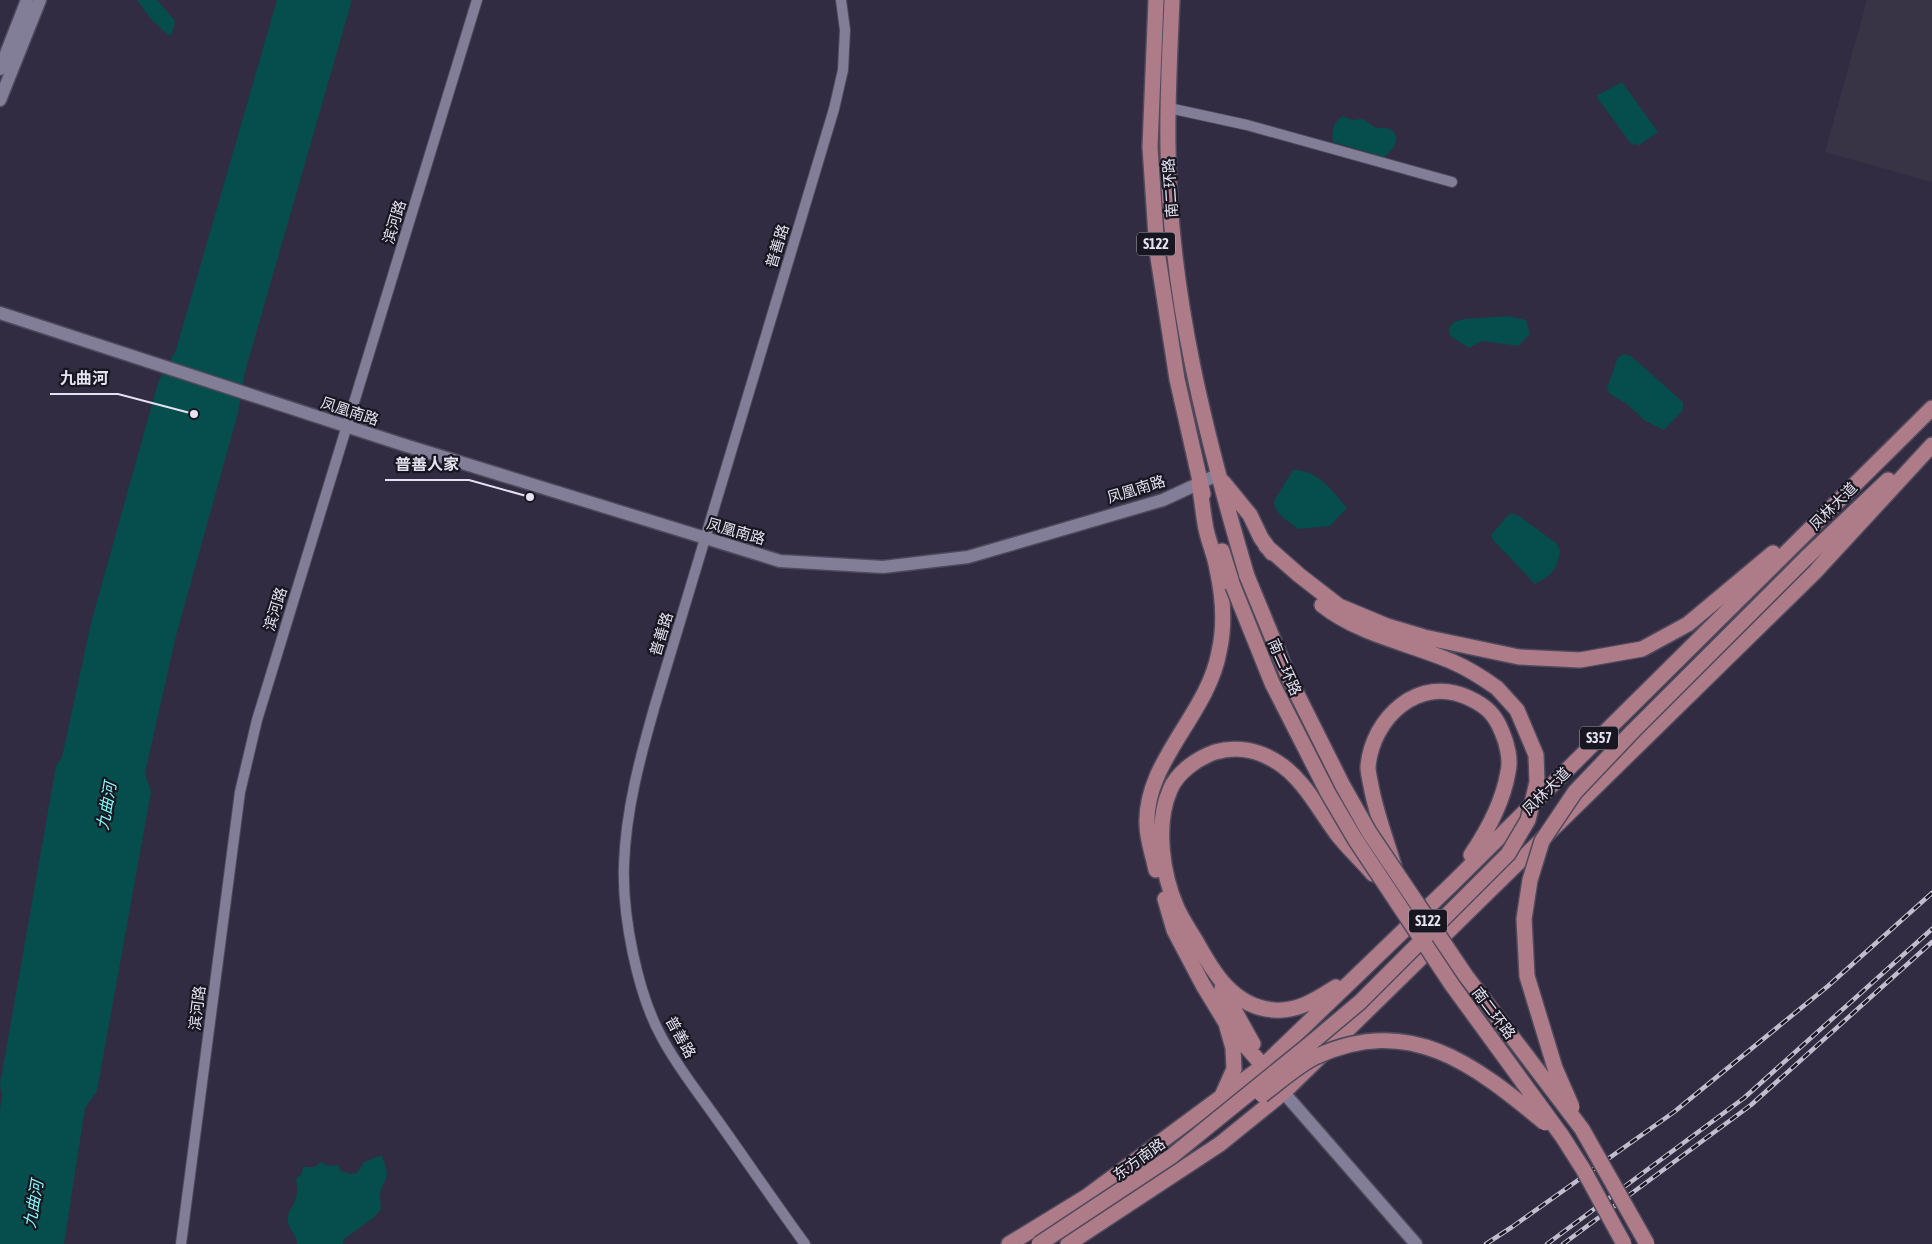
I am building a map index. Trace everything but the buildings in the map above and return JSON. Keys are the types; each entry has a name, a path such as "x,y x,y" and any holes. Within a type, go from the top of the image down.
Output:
{"main road":[{"name":"南二环路","path":"1156,0 1150,147 1157,252 1177,379 1200,484 1233,586 1272,683 1328,793 1386,889 1452,985 1562,1136 1583,1169 1624,1244"},
{"name":"南二环路","path":"1172,0 1168,148 1175,252 1194,374 1217,474 1247,576 1293,686 1343,786 1395,872 1466,976 1582,1130 1647,1244"},
{"path":"1386,632 1424,636 1519,657 1580,660 1642,648 1688,624 1733,588 1932,407"},
{"name":"凤林大道","path":"1264,1066 1452,884 1932,407"},
{"path":"1582,1130 1555,1068 1527,976 1524,919 1530,880 1542,841 1574,792 1634,730 1806,558 1932,438"},
{"name":"凤林大道","path":"1283,1093 1815,572 1932,446"},
{"path":"1172,1156 1360,1002 1508,854 1528,820 1537,782 1536,755 1517,710 1497,688 1475,673 1386,632 1335,615 1291,580 1266,546 1250,515 1217,474"},
{"path":"1200,484 1206,530 1217,569 1223,609 1220,652 1212,678 1198,707 1171,750 1152,786 1146,825 1156,870 1174,930 1226,1023 1264,1066"},
{"path":"1395,872 1374,806 1368,768 1376,736 1397,707 1417,695 1439,690 1460,694 1478,703 1496,718 1507,742 1509,771 1497,810 1484,837 1452,884"},
{"path":"1264,1066 1176,907 1162,861 1162,818 1170,789 1186,769 1206,756 1228,749 1253,751 1277,762 1299,782 1338,836 1386,889"},
{"path":"1213,972 1229,990 1255,1006 1275,1010 1304,1006 1361,972"},
{"path":"1220,1099 1234,1069 1233,1048 1226,1023"},
{"path":"1039,1244 1172,1156 1313,1058 1367,1040 1396,1040 1432,1048 1464,1063 1520,1102 1562,1136"},
{"name":"东方南路","path":"1009,1244 1086,1197 1264,1066"},
{"name":"东方南路","path":"1068,1244 1220,1144 1283,1093"}],"street":[{"path":"0,69 28,0"},
{"path":"0,100 40,0"},
{"name":"滨河路","path":"182,1244 240,792 257,720 477,0"},
{"name":"普善路","path":"806,1244 681,1068 661,1036 647,1002 635,959 626,908 624,866 627,824 633,786 655,705 834,109 843,70 846,30 841,0"},
{"path":"1168,108 1247,125 1452,182"},
{"name":"凤凰南路","path":"0,313 252,396 780,561 883,567 968,557 1163,500 1200,484 1217,474"},
{"path":"1264,1066 1283,1093 1416,1244"}],"shaded area":[{"path":"1867,0 1932,0 1932,182 1825,152"}],"water":[{"path":"137,0 157,0 175,21 172,34 168,35 151,19"},
{"path":"277,0 352,0 245,372 238,413 176,636 145,773 151,792 97,1091 85,1108 64,1244 0,1244 0,1110 2,1094 0,1084 56,766 62,757 91,623 158,383 176,350"},
{"path":"1622,82 1658,132 1638,146 1636,143 1632,145 1596,96"},
{"path":"1343,116 1352,120 1363,119 1376,128 1391,130 1396,137 1394,147 1384,157 1333,142 1334,127"},
{"path":"1509,316 1526,320 1530,334 1519,346 1482,341 1469,348 1450,336 1449,328 1454,322 1464,319"},
{"path":"1625,354 1631,356 1683,402 1683,410 1664,430 1644,420 1627,404 1610,394 1607,388 1618,357"},
{"path":"1293,470 1310,473 1317,477 1330,488 1347,508 1330,526 1298,529 1276,510 1274,501"},
{"path":"1510,513 1519,516 1556,543 1560,549 1558,562 1553,571 1546,578 1535,584 1493,540 1491,535"},
{"path":"382,1155 387,1174 380,1193 381,1208 376,1215 343,1240 343,1244 297,1244 288,1219 297,1196 296,1178 301,1175 303,1167 315,1167 321,1162 328,1166 338,1165 341,1171 350,1174 357,1173 364,1162"}],"railway":[{"path":"1486,1244 1674,1112 1828,986 1932,893"},
{"path":"1547,1244 1744,1098 1932,929"},
{"path":"1563,1244 1751,1105 1932,942"}],"place":[{"name":"九曲河","path":"194,414"},
{"name":"普善人家","path":"530,497"}]}
